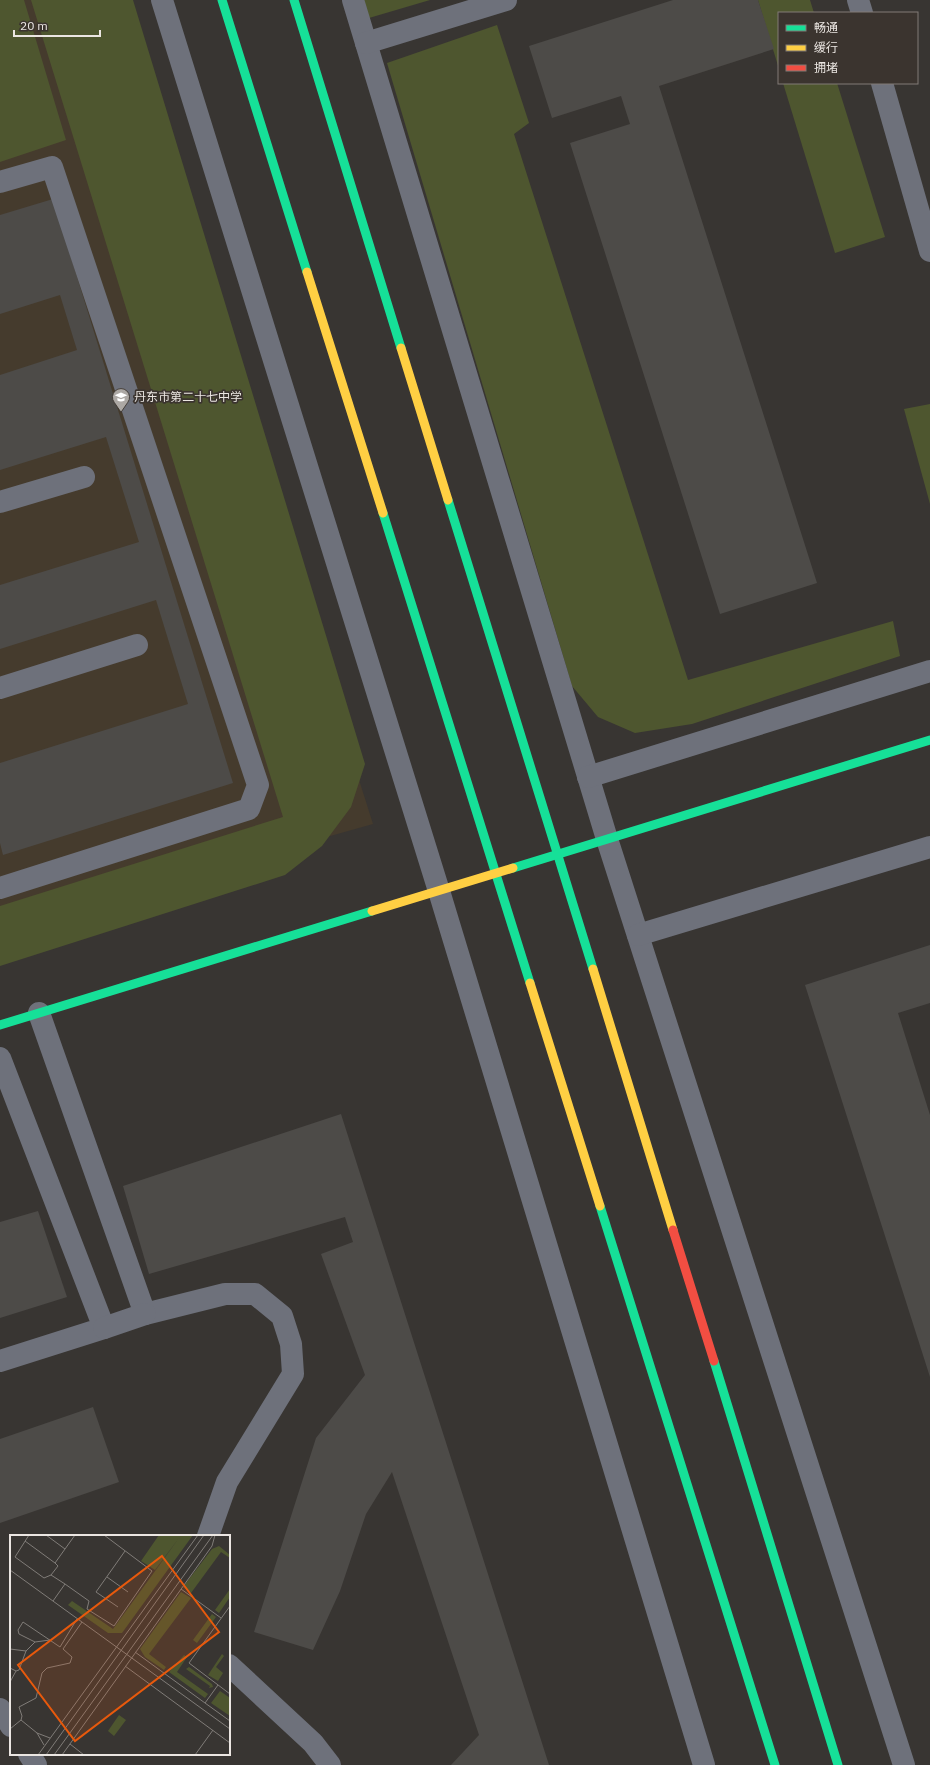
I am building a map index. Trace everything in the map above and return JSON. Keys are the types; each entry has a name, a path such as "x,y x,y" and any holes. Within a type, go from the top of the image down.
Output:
{"main road":[{"path":"222,0 776,1765"},
{"path":"294,0 838,1765"},
{"path":"0,1025 930,740"}],"street":[{"path":"162,0 438,891 704,1765"},
{"path":"353,0 606,839 904,1765"},
{"path":"366,43 506,0"},
{"path":"858,0 862,12"},
{"path":"882,84 930,251"},
{"path":"0,182 52,167 258,785 249,809 0,888"},
{"path":"0,502 84,477"},
{"path":"0,688 137,645"},
{"path":"588,777 930,671"},
{"path":"638,935 930,847"},
{"path":"39,1013 145,1314"},
{"path":"0,1058 104,1328"},
{"path":"1,1361 145,1314 225,1294 255,1294 282,1316 291,1344 293,1374 227,1482 208,1535"},
{"path":"230,1666 313,1743 330,1765"},
{"path":"0,1709 10,1724"},
{"path":"30,1755 36,1765"}],"shaded area":[{"name":"丹东市第二十七中学","path":"0,0 113,0 373,824 0,929"}],"green space":[{"path":"0,0 24,0 66,140 0,162"},
{"path":"31,0 133,0 365,764 351,807 322,846 285,875 0,966 0,906 283,817"},
{"path":"364,0 430,0 369,18"},
{"path":"758,0 810,0 814,12 778,12 778,66"},
{"path":"497,25 529,123 514,134 688,680 893,621 900,656 692,724 635,733 598,717 572,686 387,63"},
{"path":"783,84 837,84 885,237 835,253"},
{"path":"930,404 930,504 904,409"}],"building":[{"path":"673,0 758,0 774,49 659,86 817,583 720,614 570,143 630,124 621,96 552,118 529,46"},
{"path":"53,199 233,783 3,855 0,843 0,763 188,704 156,600 0,649 0,585 139,542 106,437 0,470 0,375 77,350 60,295 0,314 0,215"},
{"path":"930,945 930,1003 898,1013 930,1115 930,1377 805,985"},
{"path":"341,1114 549,1765 451,1765 479,1735 392,1472 366,1514 340,1591 313,1650 254,1632 316,1438 365,1375 321,1254 353,1242 345,1217 149,1274 123,1186"},
{"path":"38,1211 67,1297 0,1318 0,1222"},
{"path":"93,1407 119,1482 0,1523 0,1439"}],"traffic: fast":[{"path":"222,0 307,272"},
{"path":"294,0 401,348"},
{"path":"448,500 593,969"},
{"path":"383,513 530,983"},
{"path":"513,868 930,740"},
{"path":"0,1025 372,911"},
{"path":"600,1206 775,1765"},
{"path":"714,1361 838,1765"}],"traffic: slow":[{"path":"307,272 383,513"},
{"path":"401,348 448,500"},
{"path":"372,911 513,868"},
{"path":"593,969 673,1230"},
{"path":"530,983 600,1206"}],"traffic: jam":[{"path":"673,1230 714,1361"}],"place":[{"name":"丹东市第二十七中学","path":"121,412"}]}
